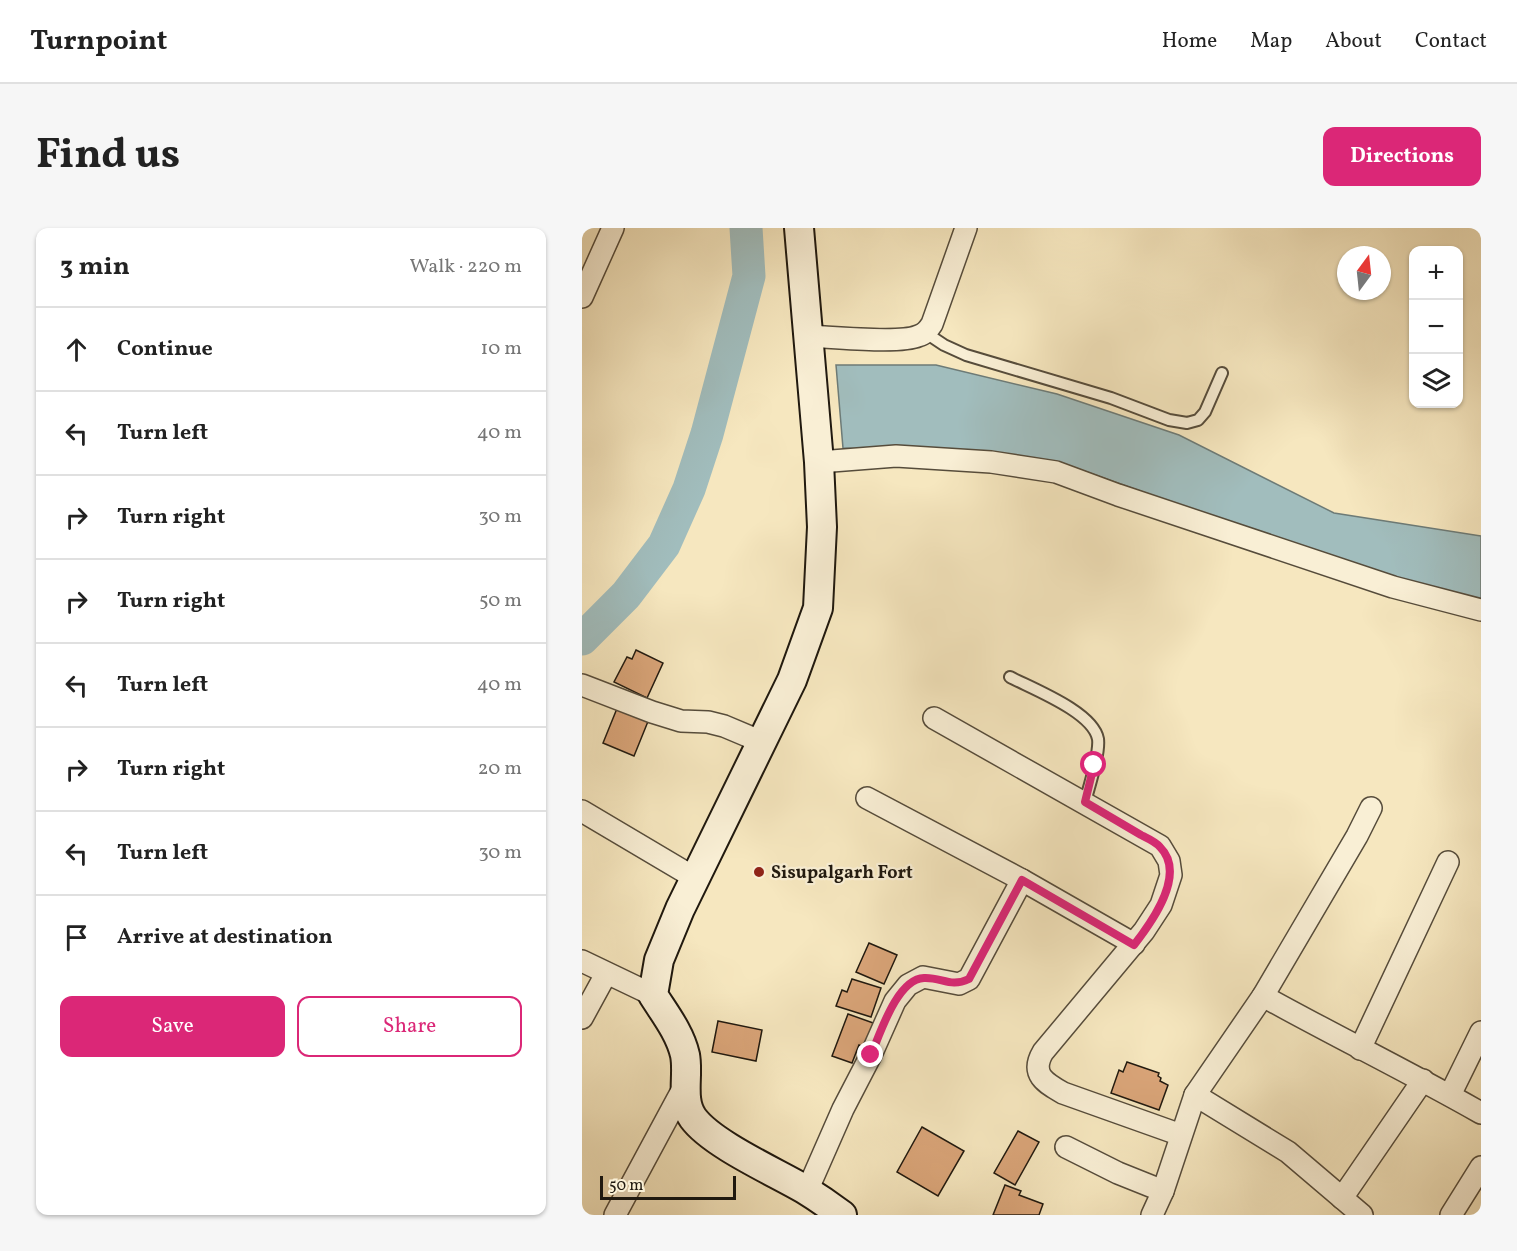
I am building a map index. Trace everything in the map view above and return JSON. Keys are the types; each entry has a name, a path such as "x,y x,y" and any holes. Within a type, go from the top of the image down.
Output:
{"street":[{"path":"582,297 613,228"},
{"path":"653,995 659,960 695,878 792,680 818,609 822,527 799,228"},
{"path":"809,344 916,338 926,333 932,324 966,228"},
{"path":"818,455 896,456 991,462 1056,472 1393,587 1481,610"},
{"path":"582,685 652,712 681,721 708,722 724,726 762,742"},
{"path":"934,718 1160,846 1169,861 1171,875 1161,905 1134,945 1043,1052 1038,1061 1038,1071 1046,1083 1063,1093 1181,1135"},
{"path":"867,798 1022,880 1134,945"},
{"path":"1152,1215 1163,1191 1195,1095 1263,996 1357,836 1371,808"},
{"path":"582,811 695,878"},
{"path":"1360,1049 1448,862"},
{"path":"807,1191 843,1108 871,1055 895,1000 908,985 923,978 959,984 969,979 1022,880"},
{"path":"582,961 653,995 680,1037 686,1057 687,1106 692,1118 731,1148 807,1191 842,1215"},
{"path":"582,1018 606,974"},
{"path":"1263,996 1481,1113"},
{"path":"1450,1095 1481,1032"},
{"path":"1342,1198 1422,1080"},
{"path":"615,1215 685,1085"},
{"path":"1195,1095 1288,1152 1362,1215"},
{"path":"1066,1147 1118,1173 1163,1191"},
{"path":"1451,1215 1481,1167"}],"lane":[{"path":"926,333 944,345 966,355 1111,398 1169,420 1187,423 1198,420 1205,412 1222,373"},
{"path":"1010,676 1082,715 1092,724 1098,740 1085,802"}],"water":[{"path":"836,365 936,365 1057,394 1179,435 1334,513 1481,536 1481,603 1295,546 1056,461 843,448"}],"building":[{"path":"636,650 663,663 647,698 614,682 627,657 632,659"},
{"path":"618,706 649,719 634,756 603,743"},
{"path":"869,943 897,955 884,984 856,972"},
{"path":"852,979 881,988 871,1017 836,1006 842,990 847,992"},
{"path":"848,1014 876,1024 867,1048 859,1045 852,1063 832,1056"},
{"path":"718,1021 762,1030 756,1061 712,1052"},
{"path":"1127,1062 1159,1073 1160,1081 1168,1085 1159,1110 1111,1093 1119,1070 1123,1072"},
{"path":"922,1127 964,1151 938,1196 897,1172"},
{"path":"1018,1131 1039,1142 1015,1185 994,1173"},
{"path":"1005,1185 1021,1191 1019,1195 1043,1204 1039,1215 993,1215"}],"waterway":[{"path":"582,639 626,595 664,545 689,489 707,434 749,276 746,228"}],"place":[{"name":"Sisupalgarh Fort","path":"759,872"}],"route":[{"path":"871,1055 895,1000 908,985 923,978 959,984 969,979 1022,880 1134,945 1144,932 1161,905 1171,875 1169,861 1160,846 1085,802 1094,765"}]}
